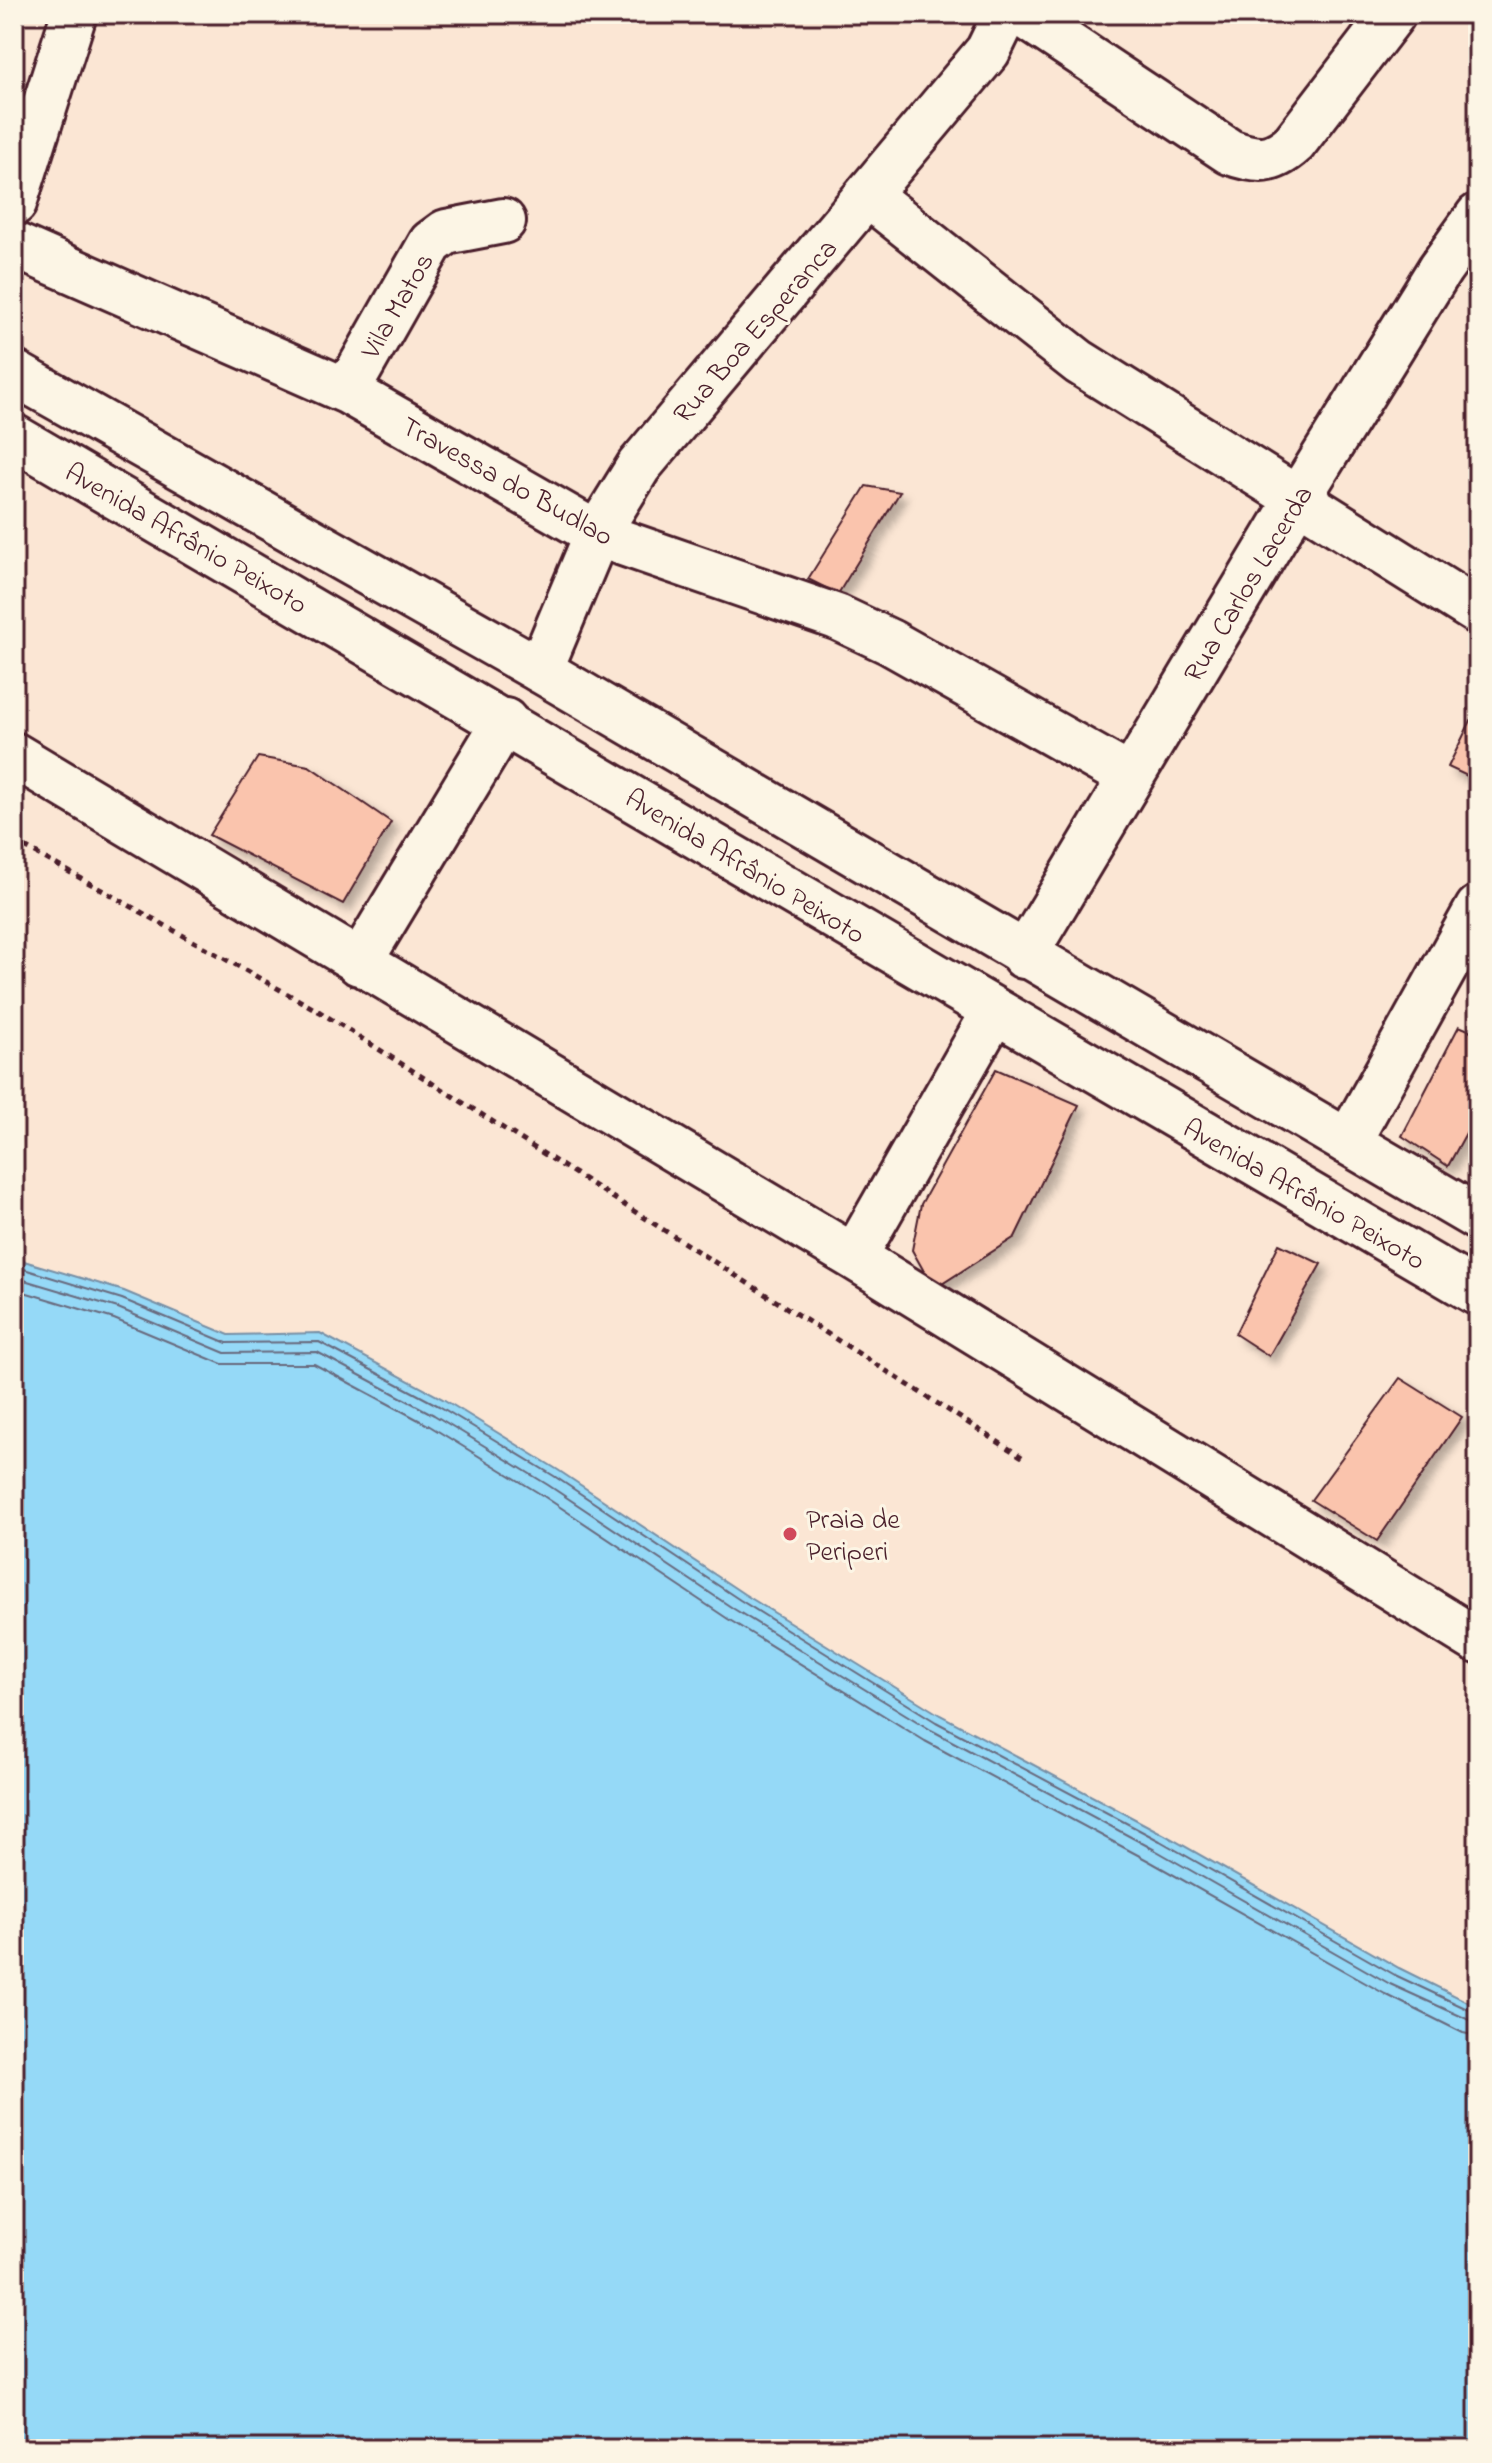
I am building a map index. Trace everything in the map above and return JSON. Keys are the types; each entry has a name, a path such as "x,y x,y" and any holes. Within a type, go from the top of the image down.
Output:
{"street":[{"path":"14,203 74,14"},
{"name":"Rua Boa Esperanca","path":"540,670 597,534 639,466 988,51 1006,14"},
{"path":"1022,14 1230,152 1255,161 1277,158 1294,143 1393,14"},
{"path":"869,196 1079,362 1478,612"},
{"name":"Rua Carlos Lacerda","path":"1024,956 1297,500 1440,269 1478,216"},
{"name":"Vila Matos","path":"347,391 431,243 446,232 503,221"},
{"name":"Travessa do Budlao","path":"14,245 347,391 597,534 837,617 890,642 1130,777"},
{"name":"Avenida Afrânio Peixoto","path":"14,373 540,670 1024,956 1478,1218"},
{"name":"Avenida Afrânio Peixoto","path":"14,437 505,721 994,1012 1478,1293"},
{"path":"359,963 505,721"},
{"path":"14,755 854,1257 1478,1641"},
{"path":"1348,1142 1478,908"},
{"path":"854,1257 994,1012"}],"path":[{"path":"14,841 320,1012 1022,1457"}],"water":[{"path":"14,1258 124,1291 229,1335 320,1333 443,1399 558,1470 744,1594 940,1715 1163,1834 1399,1968 1478,2007 1478,2449 14,2449"}],"building":[{"path":"866,486 900,492 838,594 808,579"},
{"path":"1478,706 1478,781 1448,767"},
{"path":"258,757 309,766 391,822 343,904 209,835"},
{"path":"1459,1026 1478,1034 1478,1111 1448,1166 1402,1136"},
{"path":"996,1069 1079,1105 1015,1237 934,1289 912,1250 921,1204"},
{"path":"1279,1244 1321,1264 1269,1356 1235,1334"},
{"path":"1400,1378 1462,1417 1377,1541 1311,1500"}],"place":[{"name":"Praia de Periperi","path":"790,1534"}]}
